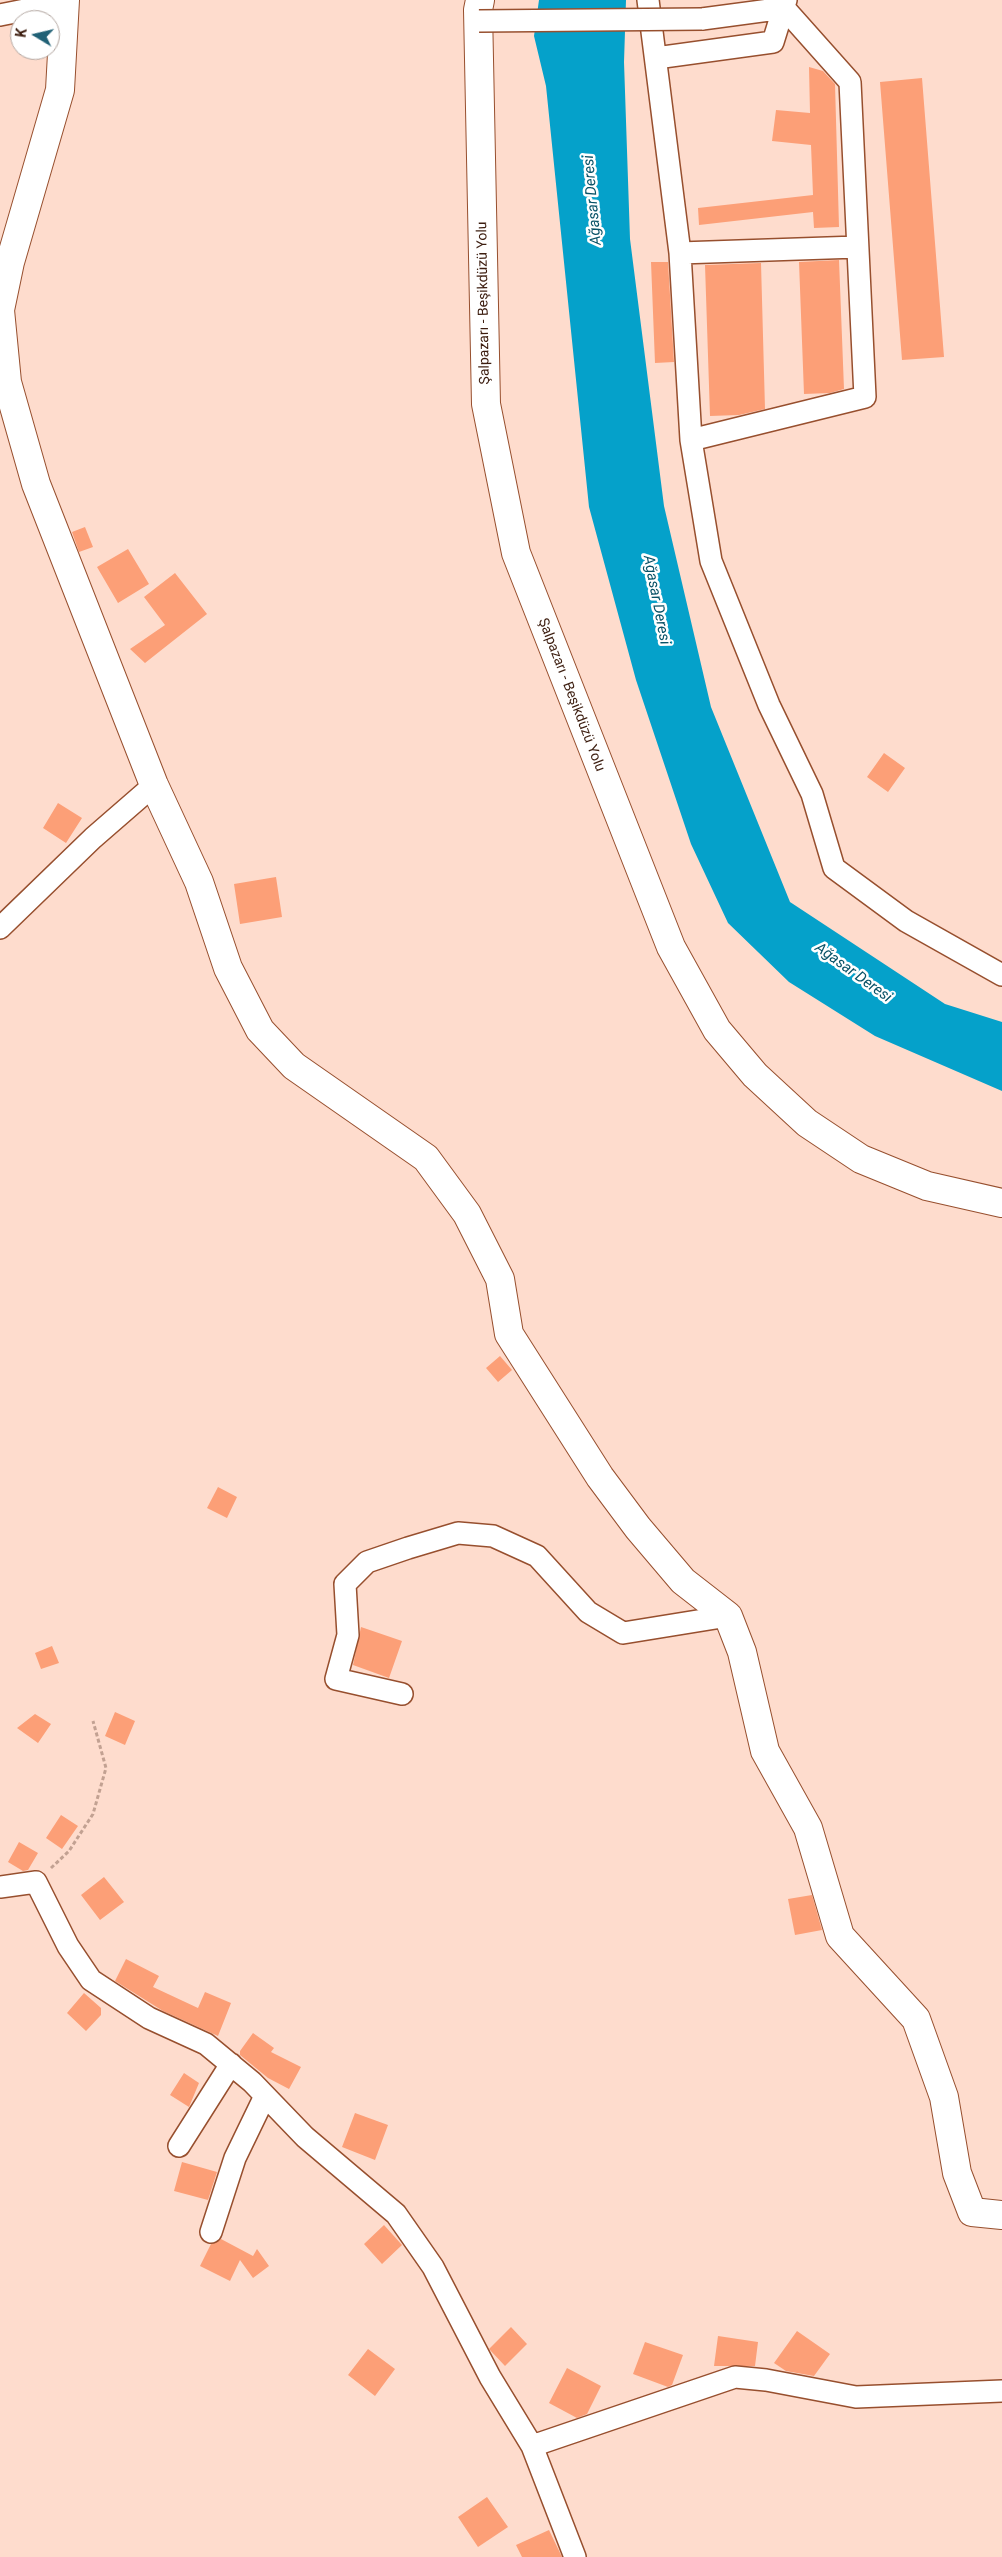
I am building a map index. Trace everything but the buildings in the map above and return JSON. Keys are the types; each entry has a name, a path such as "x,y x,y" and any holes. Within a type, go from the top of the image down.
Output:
{"street":[{"path":"648,0 680,253 691,440 712,561 769,705 812,794 834,868 906,921 1002,975"},
{"path":"0,16 65,1 60,90 5,260 0,310 7,382 36,484 154,785 199,882 228,968 260,1030 294,1066 426,1158 467,1214 500,1279 509,1334 600,1477 638,1528 683,1581 728,1616 742,1652 764,1751 808,1828 840,1936 916,2019 944,2097 957,2173 972,2212 1002,2215"},
{"path":"656,58 773,42 782,3"},
{"path":"479,11 702,19 782,3"},
{"path":"691,440 865,397 850,82 782,3"},
{"name":"Şalpazarı - Beşikdüzü Yolu","path":"479,11 486,404 516,553 671,947 718,1030 756,1075 807,1123 861,1159 927,1186 1002,1203"},
{"path":"680,253 858,247"},
{"path":"0,928 93,838 154,785"},
{"path":"402,1694 336,1679 348,1635 346,1584 367,1562 458,1533 493,1536 537,1556 588,1612 623,1633 728,1616"},
{"path":"0,1887 36,1882 68,1946 91,1980 149,2018 206,2044 265,2096 305,2138 396,2214 433,2267 490,2377 532,2446 574,2557"},
{"path":"179,2146 230,2064"},
{"path":"210,2232 235,2158 265,2096"},
{"path":"532,2446 735,2377 766,2380 856,2397 1002,2391"}],"path":[{"path":"36,1882 69,1851 93,1814 106,1768 93,1721"}],"water":[{"name":"Ağasar Deresi","path":"539,0 626,0 624,62 630,239 664,506 711,707 790,902 945,1004 1002,1022 1002,1091 875,1036 789,982 728,923 691,844 636,680 589,507 546,86 534,36"}]}
